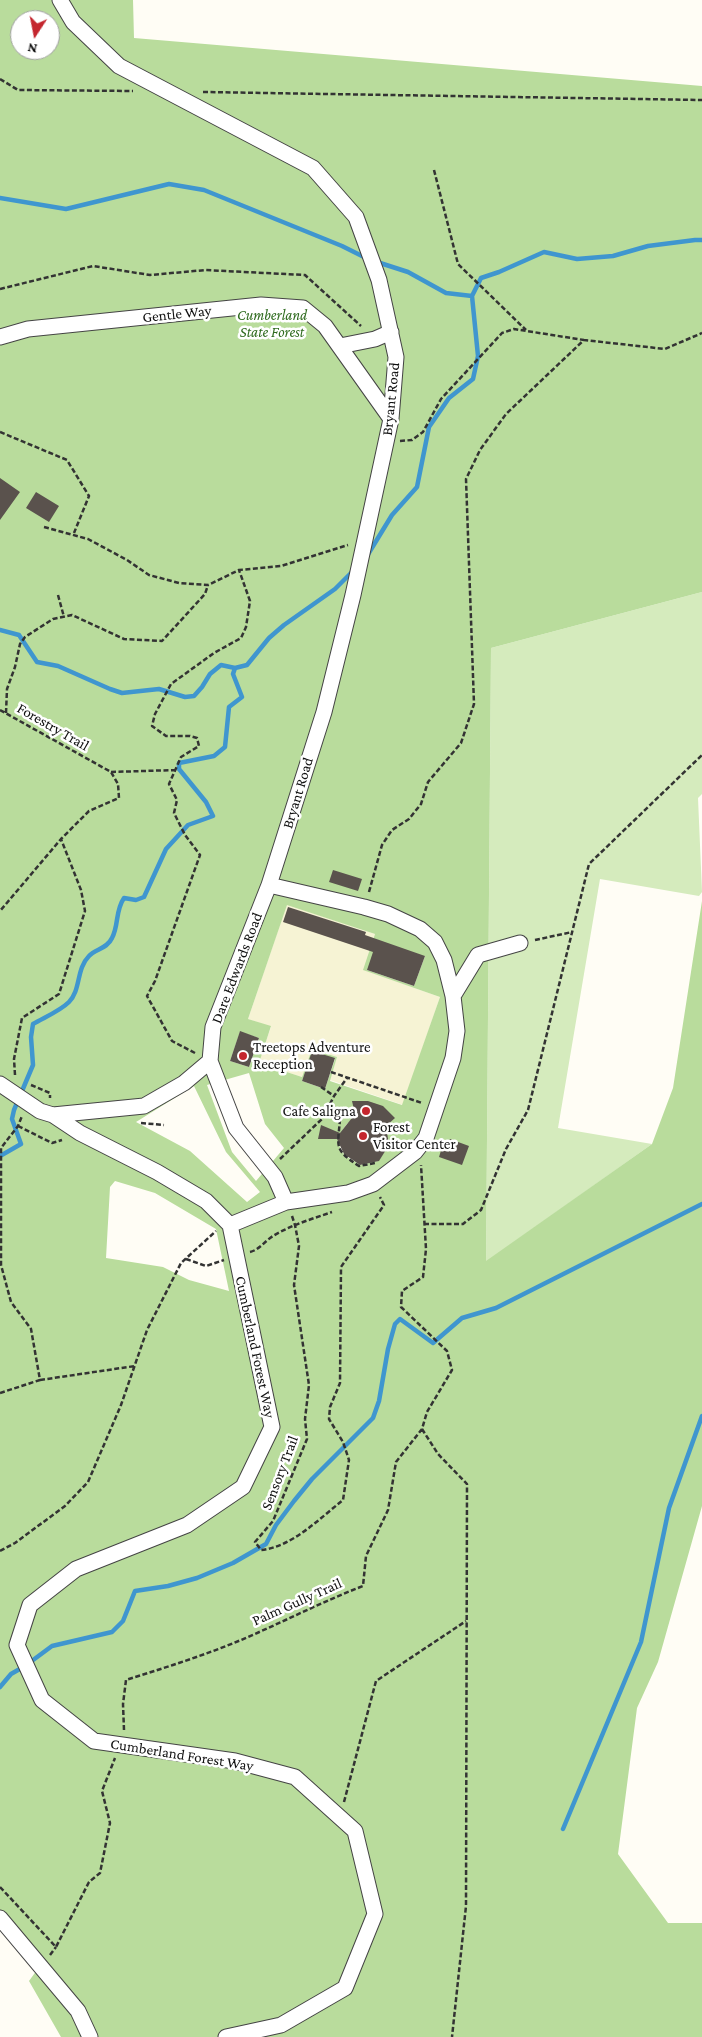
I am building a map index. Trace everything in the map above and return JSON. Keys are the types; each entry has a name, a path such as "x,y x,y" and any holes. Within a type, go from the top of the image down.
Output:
{"lane":[{"name":"Bryant Road","path":"60,0 73,22 119,66 313,168 356,217 379,280 396,357 391,419 353,594 324,712 269,885"},
{"name":"Gentle Way","path":"0,337 28,329 261,305 302,308 325,326 391,419"},
{"path":"340,346 376,339 391,332"},
{"path":"0,1085 40,1111 53,1115 80,1133 157,1172 206,1201 230,1225 286,1202 342,1194 373,1184 415,1152 426,1138 453,1058 457,1031 453,996 444,960 435,942 420,929 388,914 269,885"},
{"name":"Dare Edwards Road","path":"210,1061 213,1026 269,885"},
{"path":"453,996 478,955 520,944"},
{"path":"53,1115 144,1106 184,1084 210,1061 236,1128 275,1177 286,1202"},
{"name":"Cumberland Forest Way","path":"226,2037 281,2025 345,1988 375,1914 355,1830 295,1777 235,1761 94,1741 42,1700 17,1645 30,1604 76,1569 187,1525 243,1487 272,1427 230,1225"},
{"path":"0,1918 78,2012 90,2037"}],"path":[{"path":"0,79 18,90 139,91"},
{"path":"197,92 702,100"},
{"path":"434,170 458,264 527,331"},
{"path":"0,290 93,266 150,275 206,270 305,275 376,339"},
{"path":"386,442 412,440 423,432 441,399 502,333 514,329 584,340 665,349 702,333"},
{"path":"364,907 382,845 392,830 409,819 421,804 428,782 461,743 474,704 466,479 480,450 506,414 584,340"},
{"path":"0,432 67,460 89,496 74,534"},
{"path":"44,527 88,538 149,575 179,583 208,585 239,570 281,566 364,544"},
{"path":"210,1061 172,1041 147,996 155,981 200,855 185,835 174,813 177,800 169,784 181,757 199,746 197,738 190,736 166,736 152,726 155,714 171,684 214,653 241,638 246,627 250,601 239,570"},
{"path":"58,595 64,617 72,615 124,639 162,641 205,594 208,585"},
{"name":"Forestry Trail","path":"64,617 53,618 25,637 20,644 15,667 7,689 6,714 111,772"},
{"path":"0,710 6,714"},
{"path":"424,1224 463,1224 481,1210 506,1149 528,1110 589,864 702,755"},
{"path":"0,911 61,839 89,811 119,798 118,784 111,772 176,770"},
{"path":"17,1078 14,1073 14,1059 22,1018 59,994 84,911 79,882 61,839"},
{"path":"520,944 572,932"},
{"path":"331,1072 436,1108"},
{"path":"269,1170 323,1118 334,1096 347,1078"},
{"path":"321,1087 334,1096"},
{"path":"326,1113 340,1119 337,1141 342,1155 359,1166 381,1162"},
{"path":"20,1120 18,1126 1,1147 1,1266 11,1302 31,1329 40,1380"},
{"path":"18,1126 52,1143 80,1133"},
{"name":"Palm Gully Trail","path":"124,1746 123,1704 126,1680 186,1661 248,1637 322,1602 363,1586 366,1556 388,1510 396,1462 422,1429 426,1412 452,1370 447,1351 401,1307 402,1291 423,1277 426,1249 422,1167 415,1152"},
{"path":"415,1172 422,1167"},
{"name":"Sensory Trail","path":"286,1202 296,1225 299,1246 294,1285 309,1385 305,1419 307,1439 273,1521 255,1542 261,1550 274,1549 297,1536 343,1500 349,1460 343,1442 329,1419 330,1407 340,1383 340,1267 384,1206 373,1184"},
{"path":"185,1259 206,1266 255,1251 271,1237 296,1225 333,1212"},
{"path":"0,1551 15,1543 65,1506 88,1482 121,1405 147,1330 181,1264 217,1230 230,1225"},
{"path":"0,1393 40,1380 135,1366"},
{"path":"422,1429 438,1454 467,1484 466,1906 452,2037"},
{"path":"340,1817 376,1680 466,1621"},
{"path":"0,1887 56,1947 89,1882 100,1873 110,1823 102,1790 115,1758 124,1746"}],"shaded area":[{"path":"287,904 375,934 364,970 440,997 403,1105 330,1080 337,1057 312,1049 302,1077 258,1063 271,1027 248,1019"}],"green space":[{"name":"Cumberland State Forest","path":"0,0 133,0 134,38 702,86 702,592 491,648 486,1261 652,1144 673,1088 702,901 702,1506 658,1662 637,1708 618,1854 668,1923 702,1923 702,2037 61,2037 29,1981 37,1970 0,1925","holes":["287,905 375,934 363,970 440,997 402,1105 330,1081 337,1057 312,1049 302,1077 259,1063 271,1026 248,1019","425,956 414,986 367,970","240,1032 259,1038 249,1067 230,1061","313,1051 335,1059 325,1089 302,1081","249,1073 265,1124 284,1148 256,1181 232,1152 207,1085","194,1086 226,1152 260,1192 247,1202 190,1151 136,1122","353,1101 368,1101 389,1145 378,1161 360,1165 343,1153 340,1148 341,1133 356,1116","115,1181 155,1193 216,1229 229,1291 189,1280 163,1267 106,1258 110,1187"]},
{"path":"702,592 702,794 698,798 702,892 699,896 600,879 558,1128 652,1144 486,1262 491,648"}],"building":[{"path":"0,478 20,492 0,520"},
{"path":"36,492 59,506 49,522 26,508"},
{"path":"333,870 362,879 358,891 329,882"},
{"path":"288,907 366,932 365,935 425,956 414,986 367,970 373,952 283,922"},
{"path":"240,1031 259,1038 249,1067 230,1061"},
{"path":"312,1051 335,1058 325,1089 302,1081"},
{"name":"Forest Visitor Center","path":"352,1101 368,1101 383,1106 395,1118 386,1126 389,1145 379,1161 360,1165 344,1154 337,1139 318,1139 321,1125 340,1133 355,1114"},
{"path":"450,1139 469,1146 462,1165 439,1157 443,1144 447,1146"}],"waterway":[{"path":"0,198 66,209 169,184 204,190 342,246 368,259"},
{"path":"472,296 481,278 544,252 577,259 613,256 648,246 702,240"},
{"path":"377,262 408,272 446,293 472,296"},
{"path":"367,556 392,515 417,487 429,427 449,398 473,379 478,356 472,296"},
{"path":"0,1156 21,1144 12,1119 33,1065 31,1037 33,1024 61,1008 73,997 85,961 110,942 116,928 119,908 124,898 136,900 144,897 166,849 188,825 213,816 206,802 179,769 179,763 214,756 225,747 229,707 242,697 233,674 235,668 247,665 269,638 335,589 353,571"},
{"path":"0,630 19,635 37,662 58,666 122,693 159,689 185,697 194,696 210,674 221,665 235,668"},
{"path":"0,1687 11,1674 52,1646 112,1632 123,1621 135,1591 168,1586 197,1578 233,1563 266,1544 276,1525 312,1479 373,1418 379,1401 388,1349 395,1324 400,1319 433,1343 462,1318 496,1308 702,1204"},
{"path":"563,1829 641,1642 669,1508 702,1416"}],"place":[{"name":"Treetops Adventure Reception","path":"243,1056"},
{"name":"Cafe Saligna","path":"366,1111"},
{"name":"Forest Visitor Center","path":"363,1136"}]}
